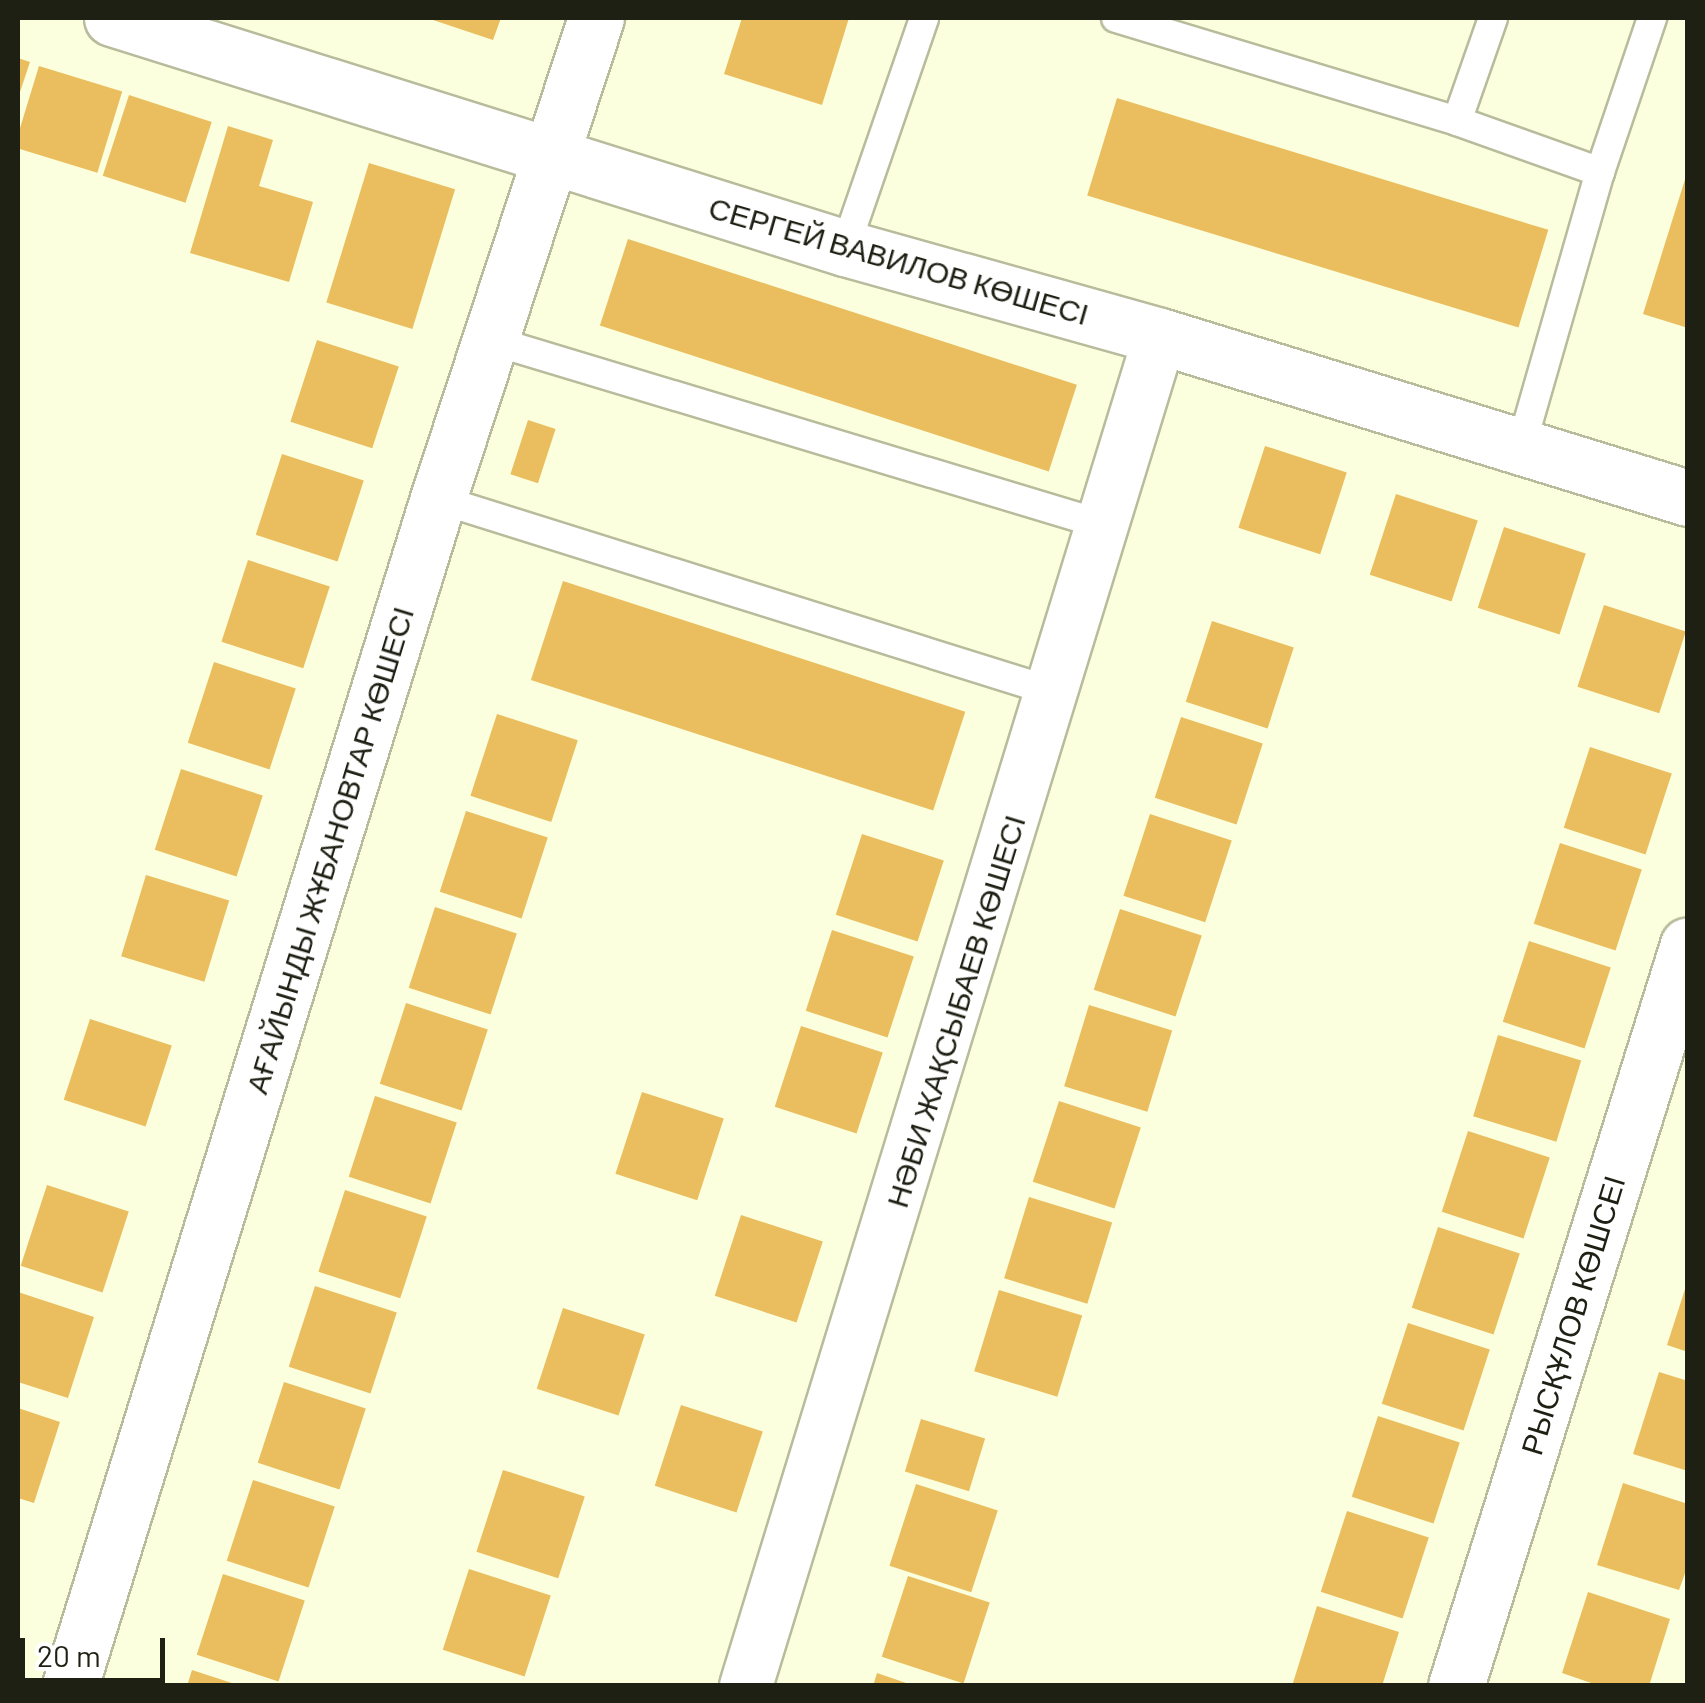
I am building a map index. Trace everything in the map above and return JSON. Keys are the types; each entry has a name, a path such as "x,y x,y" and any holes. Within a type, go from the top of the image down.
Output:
{"street":[{"name":"СЕРГЕЙ ВАВИЛОВ КӨШЕСІ","path":"112,18 846,248 1160,336 1688,498"},
{"name":"АҒАЙЫНДЫ ЖҰБАНОВТАР КӨШЕСІ","path":"70,1686 438,500 596,18"},
{"name":"НӘБИ ЖАҚСЫБАЕВ КӨШЕСІ","path":"746,1686 1054,692 1160,336"},
{"name":"РЫСҚҰЛОВ КӨШСЕІ","path":"1456,1686 1688,946"}],"lane":[{"path":"846,248 924,18"},
{"path":"1116,18 1456,121 1600,172"},
{"path":"1456,121 1493,18"},
{"path":"1521,447 1600,172 1652,18"},
{"path":"490,340 1104,525"},
{"path":"438,500 1054,692"}],"building":[{"path":"427,18 501,18 493,40"},
{"path":"742,18 849,18 822,105 724,74"},
{"path":"18,58 30,62 18,98"},
{"path":"39,66 122,91 97,173 18,148 18,135"},
{"path":"129,95 212,122 185,203 103,176"},
{"path":"1117,98 1548,230 1518,327 1087,196"},
{"path":"228,126 273,140 259,186 313,202 289,282 190,253"},
{"path":"369,163 455,189 412,329 326,303"},
{"path":"1688,173 1688,328 1643,314"},
{"path":"628,239 1077,385 1049,471 600,326"},
{"path":"317,340 399,367 372,448 290,422"},
{"path":"528,420 556,429 538,483 510,474"},
{"path":"1265,446 1347,473 1320,554 1238,528"},
{"path":"282,454 364,481 338,561 256,535"},
{"path":"1396,494 1478,521 1452,601 1370,575"},
{"path":"1504,527 1586,554 1560,634 1478,608"},
{"path":"248,560 330,587 303,668 221,642"},
{"path":"563,581 965,712 933,811 531,680"},
{"path":"1604,605 1686,632 1659,713 1577,687"},
{"path":"1212,621 1294,648 1268,728 1186,702"},
{"path":"214,662 296,689 270,769 188,743"},
{"path":"497,714 578,740 551,822 470,796"},
{"path":"1181,717 1263,744 1237,824 1155,798"},
{"path":"1590,747 1672,774 1646,854 1564,828"},
{"path":"181,769 263,796 237,876 155,850"},
{"path":"466,811 548,838 522,918 440,892"},
{"path":"1150,814 1232,841 1205,922 1123,896"},
{"path":"862,834 944,861 918,941 836,915"},
{"path":"1560,843 1642,870 1616,950 1534,924"},
{"path":"146,875 229,900 204,982 121,956"},
{"path":"435,907 517,934 491,1014 409,988"},
{"path":"1120,909 1202,936 1176,1016 1094,990"},
{"path":"832,930 914,957 888,1037 806,1011"},
{"path":"1529,941 1611,968 1585,1048 1503,1022"},
{"path":"406,1003 488,1030 462,1110 380,1084"},
{"path":"1089,1005 1172,1030 1147,1112 1064,1086"},
{"path":"90,1019 172,1046 146,1126 64,1100"},
{"path":"801,1026 883,1053 857,1133 775,1107"},
{"path":"1498,1035 1581,1060 1556,1142 1473,1116"},
{"path":"642,1092 724,1119 697,1200 615,1174"},
{"path":"375,1096 457,1123 431,1203 349,1177"},
{"path":"1059,1101 1141,1128 1115,1208 1033,1182"},
{"path":"1468,1131 1550,1158 1524,1238 1442,1212"},
{"path":"47,1185 129,1212 103,1292 21,1266"},
{"path":"345,1190 427,1217 400,1298 318,1272"},
{"path":"1029,1197 1112,1222 1087,1304 1004,1278"},
{"path":"741,1215 823,1242 797,1322 715,1296"},
{"path":"1438,1227 1520,1254 1494,1334 1412,1308"},
{"path":"1688,1283 1688,1352 1667,1345"},
{"path":"315,1286 397,1313 371,1393 289,1367"},
{"path":"999,1290 1082,1315 1057,1397 974,1371"},
{"path":"18,1292 94,1317 68,1398 18,1382"},
{"path":"563,1308 645,1335 619,1415 537,1389"},
{"path":"1408,1323 1490,1350 1464,1430 1382,1404"},
{"path":"1659,1372 1688,1381 1688,1471 1633,1454"},
{"path":"284,1382 366,1409 340,1489 258,1463"},
{"path":"681,1405 763,1432 737,1512 655,1486"},
{"path":"18,1408 60,1422 34,1503 18,1498"},
{"path":"1378,1416 1460,1443 1434,1523 1352,1497"},
{"path":"921,1419 985,1439 969,1491 905,1472"},
{"path":"503,1470 585,1497 558,1578 476,1552"},
{"path":"253,1480 335,1507 309,1587 227,1561"},
{"path":"1623,1483 1688,1504 1688,1565 1679,1590 1597,1565"},
{"path":"916,1484 998,1511 971,1592 889,1566"},
{"path":"1347,1511 1429,1538 1403,1618 1321,1592"},
{"path":"469,1569 551,1596 525,1676 443,1650"},
{"path":"223,1574 305,1601 279,1681 197,1655"},
{"path":"908,1576 990,1603 964,1683 882,1657"},
{"path":"1588,1592 1670,1619 1649,1686 1600,1686 1562,1673"},
{"path":"1317,1606 1399,1632 1382,1686 1292,1686"},
{"path":"192,1670 238,1685 238,1686 187,1686"},
{"path":"877,1673 912,1685 912,1686 873,1686"}]}
